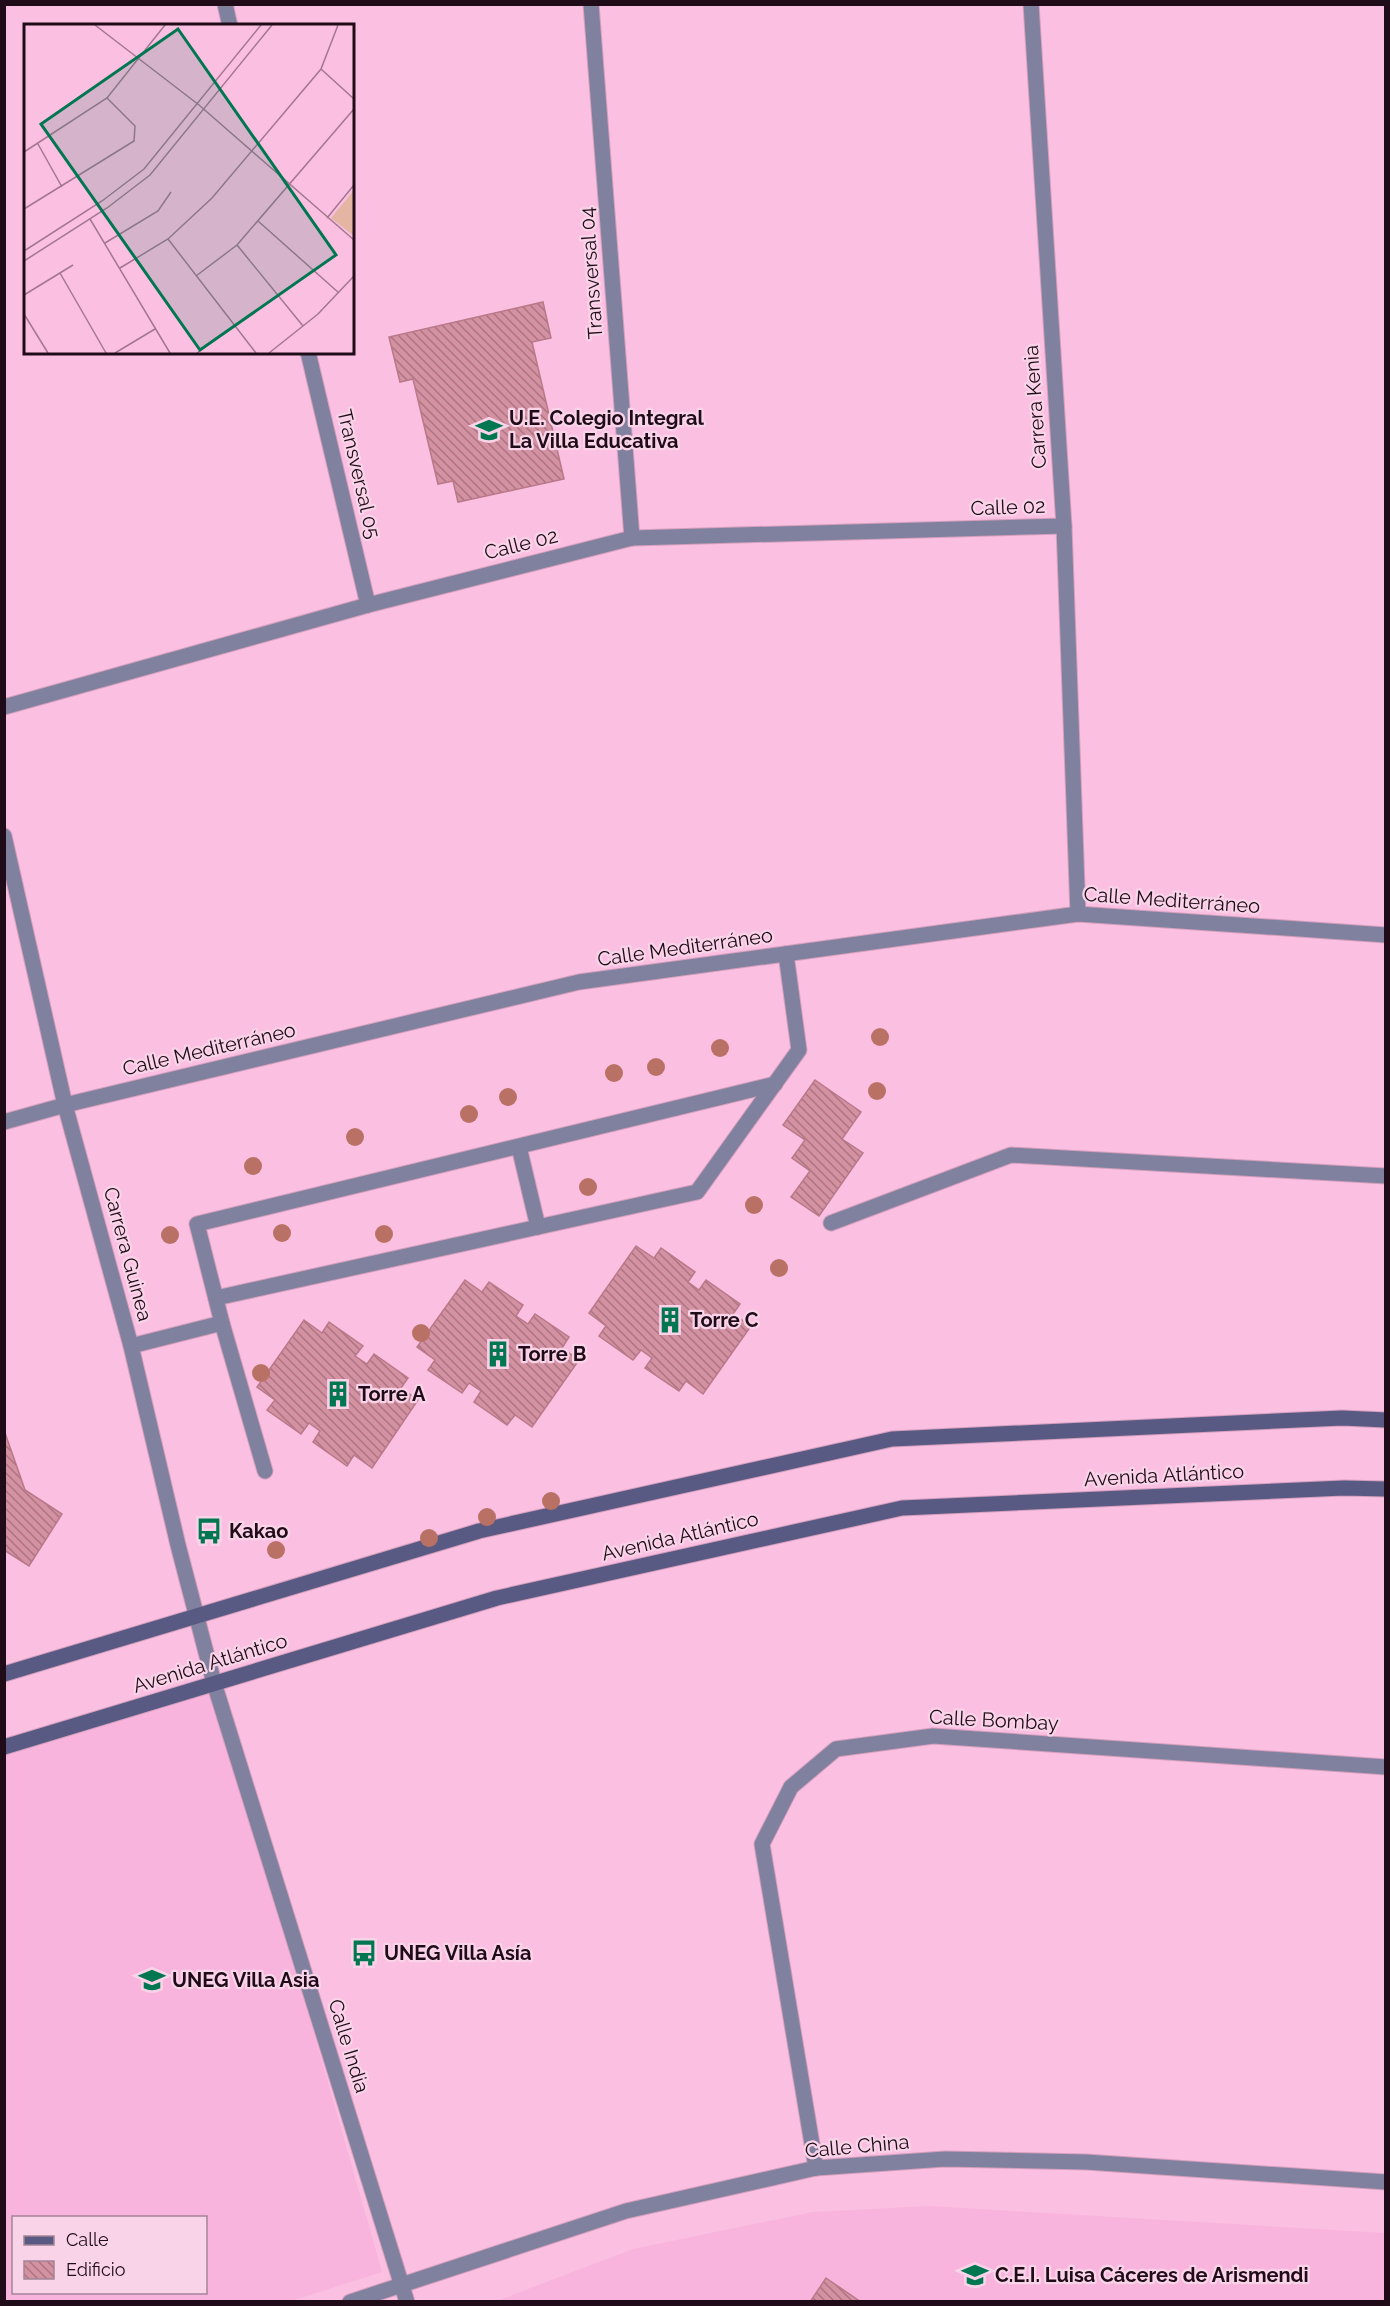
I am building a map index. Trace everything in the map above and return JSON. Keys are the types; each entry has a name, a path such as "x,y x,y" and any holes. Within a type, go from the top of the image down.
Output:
{"main road":[{"path":"4,1674 479,1531 892,1439 1342,1418 1386,1420"},
{"name":"Avenida Atlántico","path":"4,1747 497,1598 902,1508 1344,1488 1386,1489"}],"street":[{"path":"225,4 230,24"},
{"name":"Transversal 04","path":"591,4 632,538"},
{"name":"Carrera Kenia","path":"1031,4 1064,526 1078,914"},
{"name":"Transversal 05","path":"308,354 368,605"},
{"name":"Calle 02","path":"4,707 368,605 632,538 1064,526"},
{"name":"Carrera Guinea","path":"4,836 65,1105 131,1346 214,1683"},
{"name":"Calle Mediterráneo","path":"4,1122 65,1105 579,982 1078,914 1386,935"},
{"path":"216,1298 697,1192 800,1050 786,954"},
{"path":"265,1471 222,1323 197,1224 775,1084"},
{"path":"519,1147 538,1227"},
{"path":"831,1223 1011,1155 1386,1176"},
{"path":"131,1346 222,1323"},
{"name":"Calle India","path":"214,1683 407,2301"},
{"name":"Calle Bombay","path":"816,2168 762,1844 791,1787 836,1749 933,1736 1386,1767"},
{"name":"Calle China","path":"350,2301 626,2211 816,2168 945,2159 1086,2162 1386,2182"}],"shaded area":[{"name":"UNEG Villa Asia","path":"214,1683 382,2272 291,2301 5,2302 5,1743"},
{"name":"C.E.I. Luisa Cáceres de Arismendi","path":"929,2206 1385,2233 1385,2301 494,2302 633,2249 813,2212"}],"building":[{"name":"U.E. Colegio Integral La Villa Educativa","path":"543,302 551,338 532,342 564,479 458,502 453,481 438,484 413,379 400,382 389,337"},
{"path":"815,1080 861,1112 842,1139 863,1153 819,1216 791,1197 810,1171 792,1158 805,1140 783,1125"},
{"name":"Torre C","path":"636,1246 654,1258 661,1248 695,1272 688,1282 699,1290 706,1280 740,1304 733,1314 751,1326 703,1394 686,1381 679,1391 645,1368 652,1358 641,1350 633,1360 599,1336 606,1326 589,1313"},
{"name":"Torre B","path":"465,1280 482,1292 489,1282 523,1305 516,1316 528,1324 535,1314 569,1337 562,1348 579,1360 532,1427 515,1415 507,1425 474,1402 481,1391 469,1383 462,1393 428,1370 435,1360 417,1347"},
{"name":"Torre A","path":"304,1320 322,1333 329,1322 363,1346 355,1356 367,1364 374,1354 408,1378 401,1388 418,1400 372,1468 354,1455 347,1466 313,1442 320,1431 309,1423 301,1434 267,1410 275,1400 257,1387"},
{"path":"4,1430 25,1490 62,1514 29,1566 4,1550"},
{"path":"826,2278 861,2302 810,2302"}],"place":[{"name":"U.E. Colegio Integral La Villa Educativa","path":"489,430"},
{"name":"Torre C","path":"670,1320"},
{"name":"Torre B","path":"498,1354"},
{"name":"Torre A","path":"338,1394"},
{"name":"Kakao","path":"209,1531"},
{"name":"UNEG Villa Asía","path":"364,1953"},
{"name":"UNEG Villa Asia","path":"152,1980"},
{"name":"C.E.I. Luisa Cáceres de Arismendi","path":"975,2275"}]}
